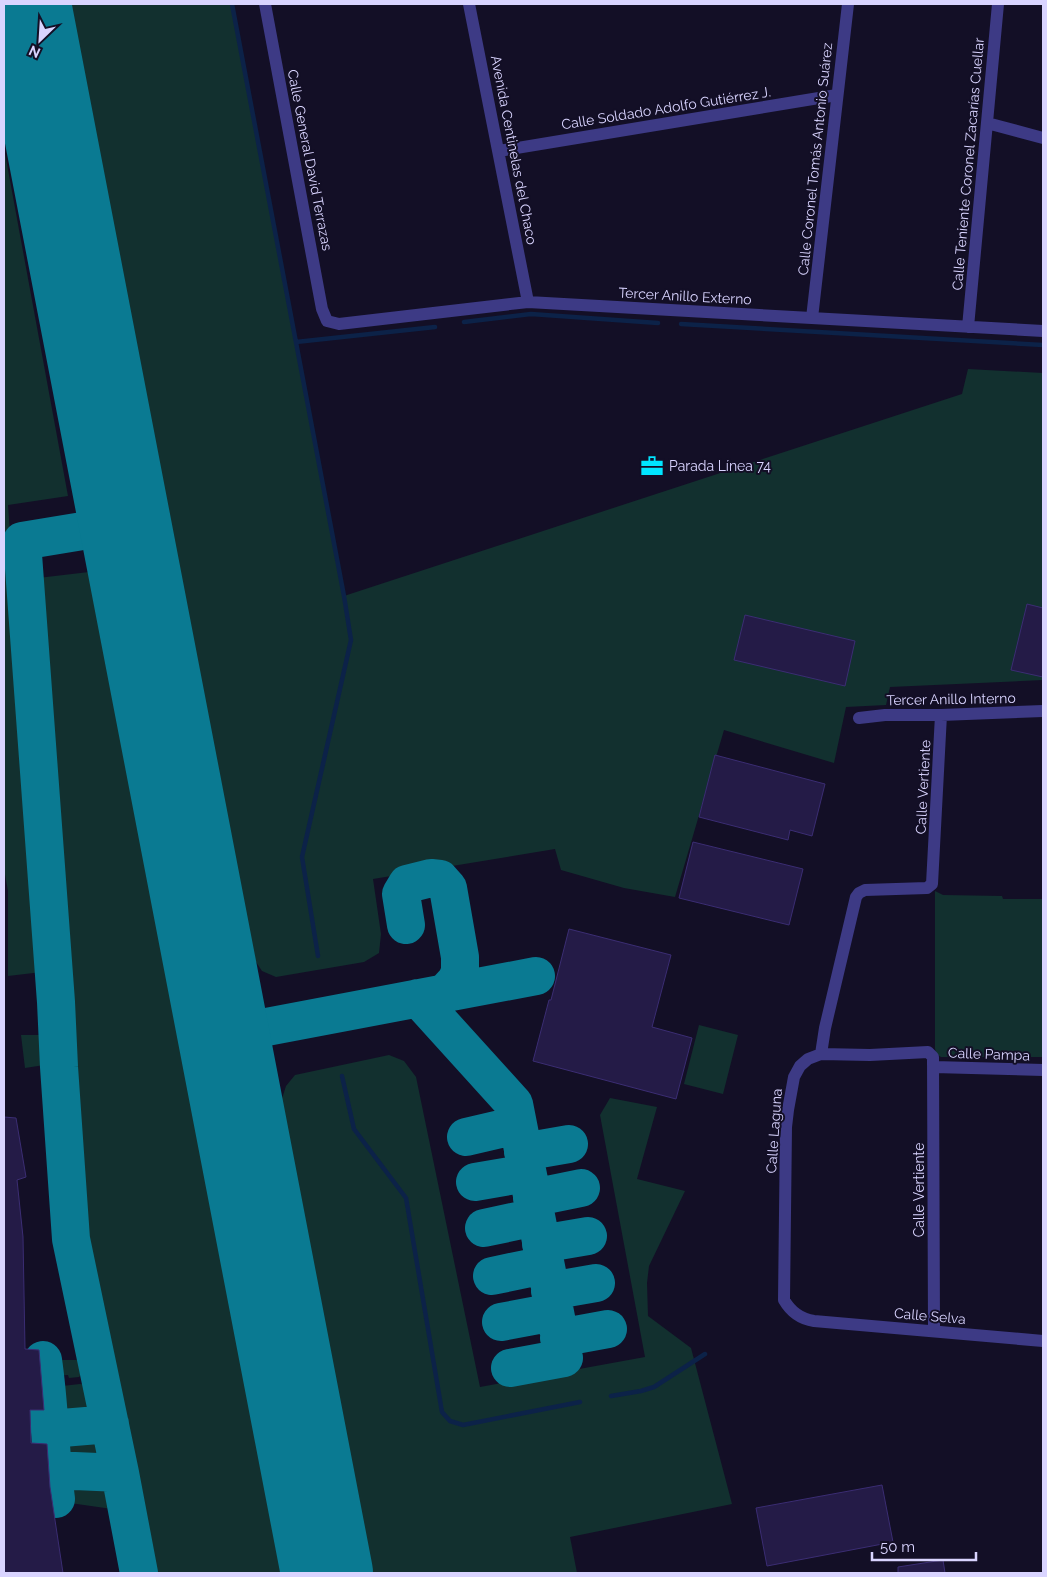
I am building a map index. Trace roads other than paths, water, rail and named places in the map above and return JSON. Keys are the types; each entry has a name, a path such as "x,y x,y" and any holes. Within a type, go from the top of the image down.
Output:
{"street":[{"name":"Calle General David Terrazas","path":"265,4 320,300 327,321"},
{"name":"Avenida Centinelas del Chaco","path":"469,4 528,302"},
{"name":"Calle Coronel Tomás Antonio Suárez","path":"812,318 848,4"},
{"name":"Calle Teniente Coronel Zacarías Cuellar","path":"968,327 998,4"},
{"name":"Calle Soldado Adolfo Gutiérrez J.","path":"499,151 838,95"},
{"path":"987,123 1043,138"},
{"name":"Tercer Anillo Externo","path":"327,321 339,324 528,302 1043,331"},
{"name":"Tercer Anillo Interno","path":"860,718 885,715 1043,711"},
{"name":"Calle Vertiente","path":"821,1054 825,1028 856,897 859,893 869,890 927,888 932,884 934,877 941,715"},
{"name":"Calle Vertiente","path":"928,1052 933,1057 934,1067 934,1331"},
{"name":"Calle Pampa","path":"821,1054 870,1055 928,1052"},
{"name":"Calle Laguna","path":"814,1321 806,1320 789,1310 784,1300 786,1127 794,1077 800,1066 808,1059 821,1054"},
{"name":"Calle Pampa","path":"934,1067 1043,1070"},
{"name":"Calle Selva","path":"814,1321 1043,1341"}],"waterway":[{"path":"232,4 351,640 302,857 318,956"},
{"path":"464,322 531,314 658,323"},
{"path":"681,324 1043,345"},
{"path":"296,342 435,327"},
{"path":"342,1076 354,1129 406,1198 442,1412 450,1421 463,1425 580,1402"},
{"path":"611,1396 654,1387 705,1354"}],"place":[{"name":"Parada Línea 74","path":"652,466"}]}
